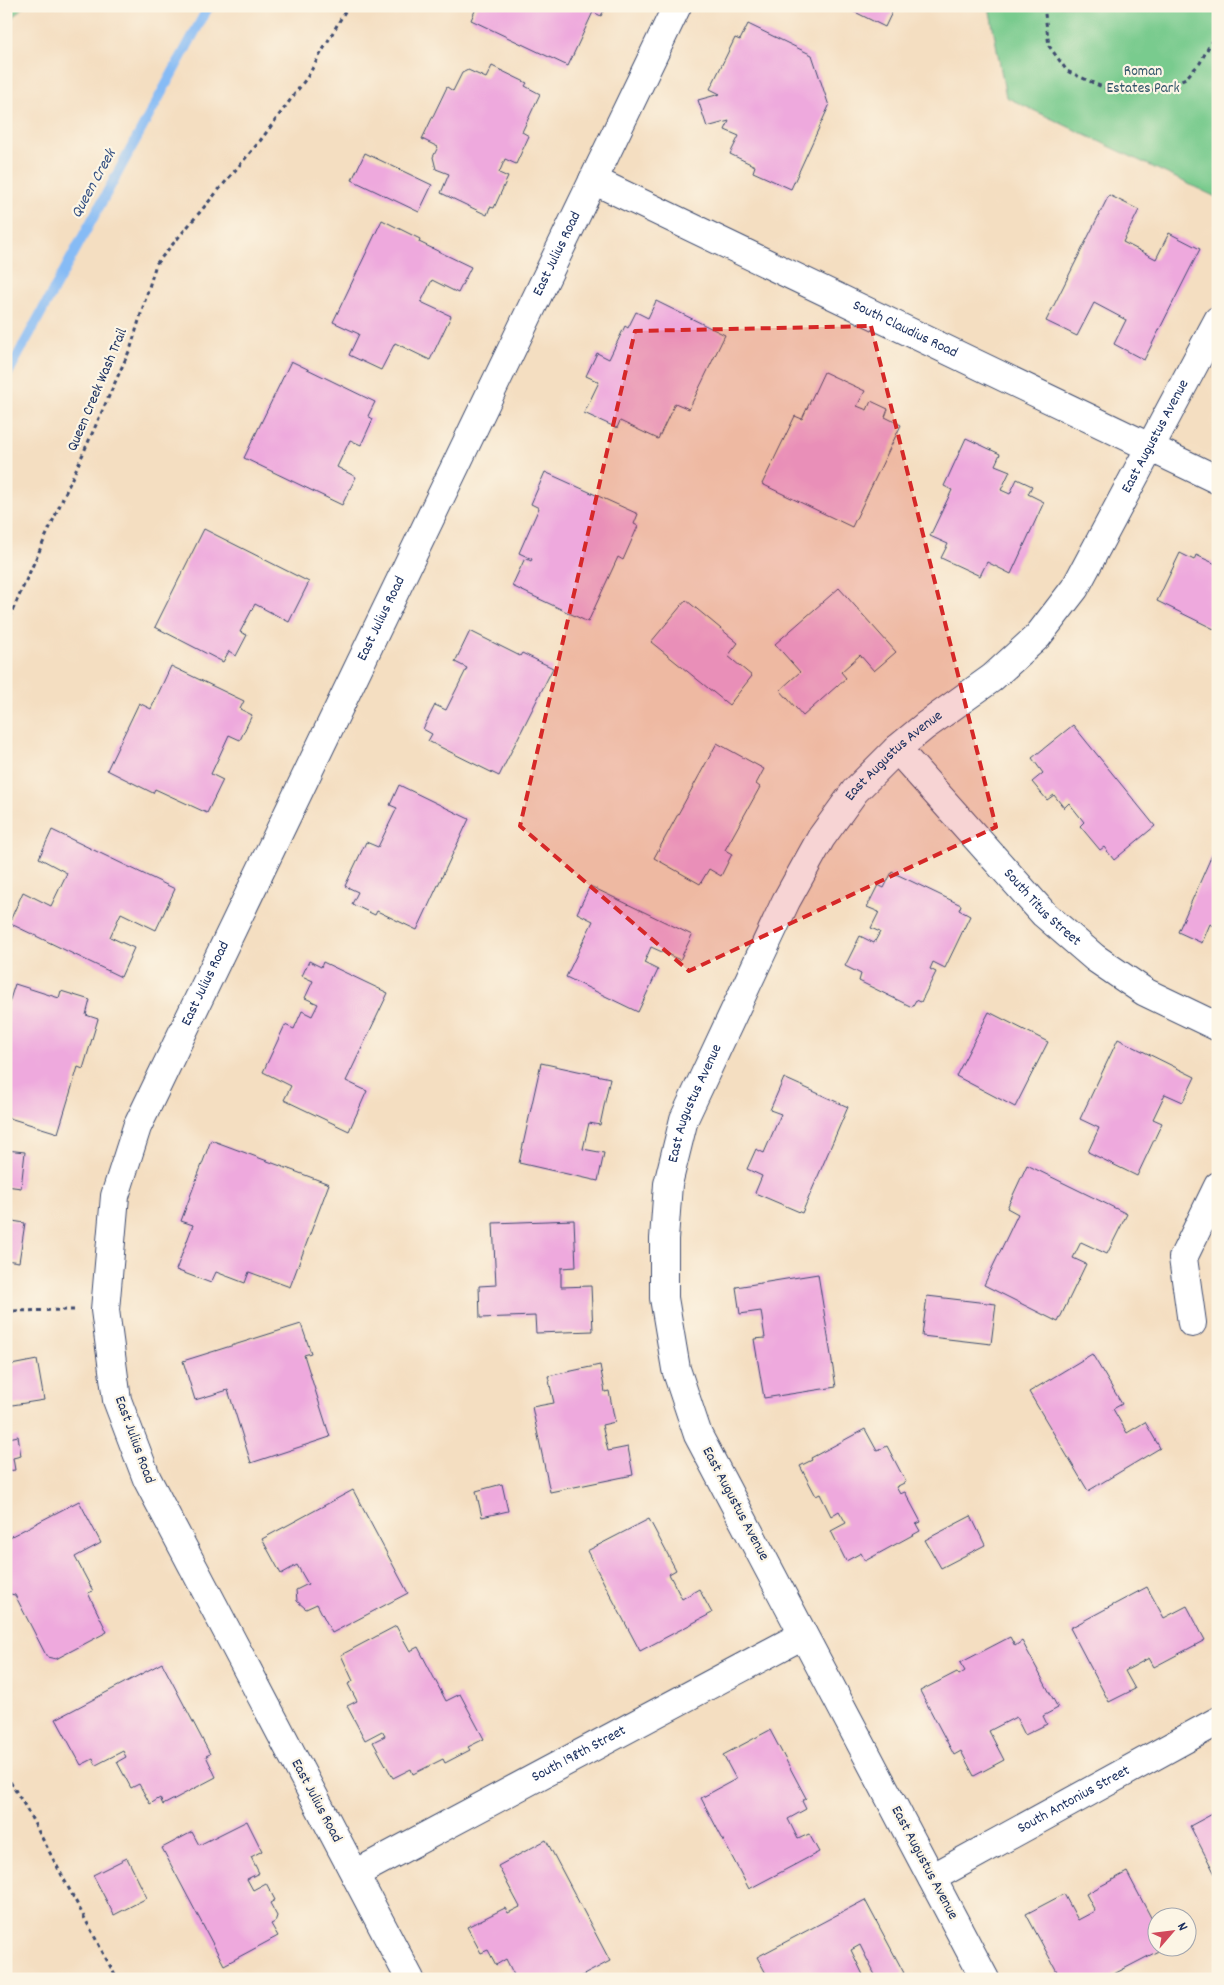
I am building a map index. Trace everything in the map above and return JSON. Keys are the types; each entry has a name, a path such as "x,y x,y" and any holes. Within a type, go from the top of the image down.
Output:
{"street":[{"name":"East Julius Road","path":"410,1979 147,1479 117,1400 105,1310 115,1196 137,1127 677,6"},
{"name":"South Claudius Road","path":"593,180 1218,480"},
{"name":"East Augustus Avenue","path":"985,1979 698,1436 676,1369 664,1298 664,1238 668,1184 684,1119 786,901 821,838 855,791 897,749 925,726 992,678 1038,636 1075,588 1218,320"},
{"name":"South Titus Street","path":"897,749 1044,914 1095,958 1145,992 1218,1027"},
{"path":"1192,1323 1183,1258 1218,1186"},
{"name":"South 198th Street","path":"355,1874 803,1634"},
{"name":"South Antonius Street","path":"932,1878 1218,1721"}],"path":[{"name":"Queen Creek Wash Trail","path":"6,625 131,347 156,264 260,140 308,76 348,6"},
{"path":"1044,6 1049,46 1066,72 1109,90 1129,93 1159,89 1186,78 1200,63 1215,35 1218,18"},
{"path":"6,1311 105,1310"},
{"path":"6,1775 25,1806 117,1979"}],"highlighted area":[{"path":"871,326 996,827 689,971 520,826 635,331"}],"green space":[{"path":"6,6 24,6 6,25"},
{"name":"Roman Estates Park","path":"989,6 1218,6 1218,198 1006,97"}],"building":[{"path":"477,6 606,6 601,16 593,12 568,66 471,20"},
{"path":"843,6 895,6 885,27"},
{"path":"748,24 812,55 829,106 791,189 753,172 755,166 730,154 739,136 725,130 729,121 707,127 698,100 720,94 710,89 735,38 740,40"},
{"path":"492,66 527,83 525,86 540,94 522,132 529,136 516,164 505,159 499,173 508,177 494,208 490,207 487,215 441,193 449,174 436,169 433,157 438,147 422,139 447,87 453,91 462,73 468,70 486,78"},
{"path":"365,153 432,185 419,212 352,180"},
{"path":"1109,195 1139,210 1123,242 1156,259 1169,233 1200,249 1144,360 1114,344 1126,320 1094,303 1077,336 1046,321"},
{"path":"382,220 420,239 419,242 471,267 458,293 432,280 421,302 451,316 430,360 395,343 381,370 349,355 359,334 333,322"},
{"path":"656,301 725,335 689,409 675,403 658,439 620,421 617,428 584,413 599,382 586,376 597,353 609,359 625,326 628,328 636,312 648,318"},
{"path":"291,361 375,402 368,416 373,419 361,445 350,440 337,467 356,477 342,505 244,458"},
{"path":"824,372 865,391 857,406 867,410 871,401 888,409 885,417 901,425 852,527 762,484 795,416 802,419"},
{"path":"966,438 1000,454 995,465 1010,471 1001,490 1010,494 1017,479 1032,486 1028,494 1044,502 1011,574 987,562 980,576 941,558 948,544 930,536 952,490 944,486"},
{"path":"545,472 638,514 634,524 638,526 623,560 618,557 588,622 512,586 525,558 531,561 532,559 519,553 539,508 531,504"},
{"path":"204,529 309,582 289,622 255,604 240,632 247,635 236,656 229,651 223,662 155,627"},
{"path":"1180,553 1194,560 1196,555 1218,565 1218,631 1157,601"},
{"path":"839,588 896,652 874,671 860,655 841,672 846,678 803,716 780,690 800,672 775,644"},
{"path":"686,600 738,643 728,656 752,676 729,705 651,642"},
{"path":"470,631 520,656 522,653 553,668 499,776 428,741 432,734 423,729 435,705 446,710 467,668 455,662"},
{"path":"171,666 244,701 240,709 252,715 240,740 229,735 211,774 223,780 207,813 155,789 153,793 107,770 139,703 151,709"},
{"path":"1073,725 1155,826 1114,860 1104,847 1100,850 1080,826 1084,822 1069,803 1064,808 1054,795 1047,800 1032,782 1043,773 1032,758"},
{"path":"717,743 764,769 756,784 760,787 725,850 732,854 721,876 709,869 700,884 654,858"},
{"path":"399,785 469,819 417,930 377,911 375,915 352,904 358,892 345,886 366,842 378,847 397,808 390,805"},
{"path":"52,830 175,889 156,930 121,913 110,937 134,948 121,977 9,923 23,892 51,906 67,873 39,858"},
{"path":"1212,855 1218,858 1218,928 1210,924 1202,943 1178,932"},
{"path":"892,872 961,905 959,910 970,916 945,968 933,962 930,969 936,972 921,1002 916,1000 912,1007 859,981 861,974 845,966 860,936 874,943 880,932 871,928 879,912 867,907 878,885 884,888"},
{"path":"590,886 692,935 680,960 651,947 644,963 658,970 638,1012 566,977 593,921 577,913"},
{"path":"309,961 321,967 323,962 388,993 346,1081 367,1091 349,1131 284,1100 291,1086 263,1072 285,1025 294,1029 302,1011 312,1016 318,1004 305,998 313,981 302,976"},
{"path":"15,984 59,998 61,991 90,1000 86,1015 98,1019 83,1069 78,1067 58,1133 6,1117 6,1012"},
{"path":"989,1012 1048,1042 1015,1107 956,1076"},
{"path":"1118,1039 1195,1077 1183,1102 1165,1094 1153,1119 1162,1123 1137,1176 1088,1152 1099,1128 1080,1119"},
{"path":"541,1063 610,1078 600,1125 589,1123 583,1149 604,1153 598,1181 519,1163"},
{"path":"784,1078 848,1107 802,1213 755,1193 762,1176 747,1169 756,1149 764,1153 781,1114 770,1110"},
{"path":"211,1140 329,1184 290,1287 249,1272 245,1283 216,1272 211,1283 176,1270 193,1225 181,1221"},
{"path":"6,1150 25,1152 21,1188 6,1186"},
{"path":"1027,1165 1127,1214 1107,1254 1081,1242 1073,1258 1086,1264 1058,1322 984,1285 1018,1214 1007,1208"},
{"path":"6,1220 25,1223 19,1262 6,1260"},
{"path":"574,1220 576,1267 561,1268 561,1287 591,1286 593,1331 536,1333 535,1316 480,1318 479,1286 496,1285 493,1223"},
{"path":"818,1274 836,1387 764,1398 754,1339 765,1338 761,1311 740,1314 736,1287"},
{"path":"927,1296 996,1304 991,1344 922,1336"},
{"path":"301,1324 311,1353 304,1355 330,1437 251,1463 228,1390 195,1400 183,1361"},
{"path":"1092,1354 1122,1404 1113,1409 1127,1433 1145,1422 1160,1448 1088,1491 1029,1392"},
{"path":"37,1360 44,1400 6,1406 6,1366"},
{"path":"600,1365 605,1392 609,1391 615,1422 602,1425 608,1451 628,1447 633,1475 550,1492 532,1407 554,1403 548,1376"},
{"path":"6,1427 9,1438 18,1436 21,1456 13,1458 15,1470 6,1471"},
{"path":"865,1429 877,1451 887,1446 906,1482 896,1487 900,1494 905,1492 921,1522 916,1524 920,1531 865,1561 861,1553 846,1561 831,1531 846,1523 839,1511 831,1516 820,1494 816,1496 800,1466 812,1460 811,1458"},
{"path":"502,1484 508,1511 482,1517 476,1491"},
{"path":"353,1490 408,1593 332,1633 317,1604 306,1609 297,1601 296,1590 308,1584 297,1565 281,1574 262,1539"},
{"path":"79,1501 101,1543 75,1557 93,1591 88,1593 107,1632 56,1659 47,1657 15,1595 6,1593 6,1539"},
{"path":"971,1516 985,1545 941,1568 925,1540"},
{"path":"649,1519 676,1570 669,1574 682,1599 699,1589 712,1613 640,1651 587,1551"},
{"path":"1147,1587 1164,1618 1187,1606 1205,1640 1154,1667 1149,1658 1125,1671 1135,1689 1109,1702 1070,1628"},
{"path":"396,1626 410,1651 418,1647 446,1701 460,1694 484,1739 468,1747 470,1750 445,1763 443,1759 413,1774 411,1769 393,1778 373,1742 385,1736 382,1731 365,1740 347,1706 357,1701 348,1684 353,1681 341,1655"},
{"path":"1010,1637 1015,1646 1022,1641 1058,1708 1043,1716 1047,1724 1025,1735 1016,1717 989,1731 1004,1760 974,1776 961,1751 954,1755 920,1691 957,1672 959,1675 965,1671 960,1663"},
{"path":"162,1663 210,1754 206,1756 216,1777 163,1805 160,1798 150,1804 139,1784 131,1788 117,1762 126,1757 123,1751 96,1765 93,1759 81,1765 56,1719"},
{"path":"770,1730 806,1798 802,1801 806,1809 788,1819 798,1839 809,1834 819,1852 749,1889 701,1798 736,1779 723,1755"},
{"path":"1218,1811 1218,1873 1215,1874 1190,1826"},
{"path":"247,1821 262,1851 251,1857 259,1873 247,1879 253,1890 266,1883 275,1900 270,1903 277,1916 275,1922 271,1924 278,1936 224,1965 162,1848 192,1832 199,1845"},
{"path":"546,1840 610,1961 576,1979 516,1979 506,1959 496,1965 488,1950 481,1953 467,1927 505,1908 508,1913 520,1907 498,1866"},
{"path":"127,1858 147,1898 114,1915 93,1875"},
{"path":"1127,1872 1146,1908 1146,1957 1112,1975 1115,1979 1061,1979 1026,1914 1064,1894 1078,1920 1095,1911 1086,1894"},
{"path":"865,1900 904,1973 893,1979 877,1979 860,1945 851,1950 865,1979 769,1979 757,1957"}],"waterway":[{"name":"Queen Creek","path":"6,377 209,6"}]}
